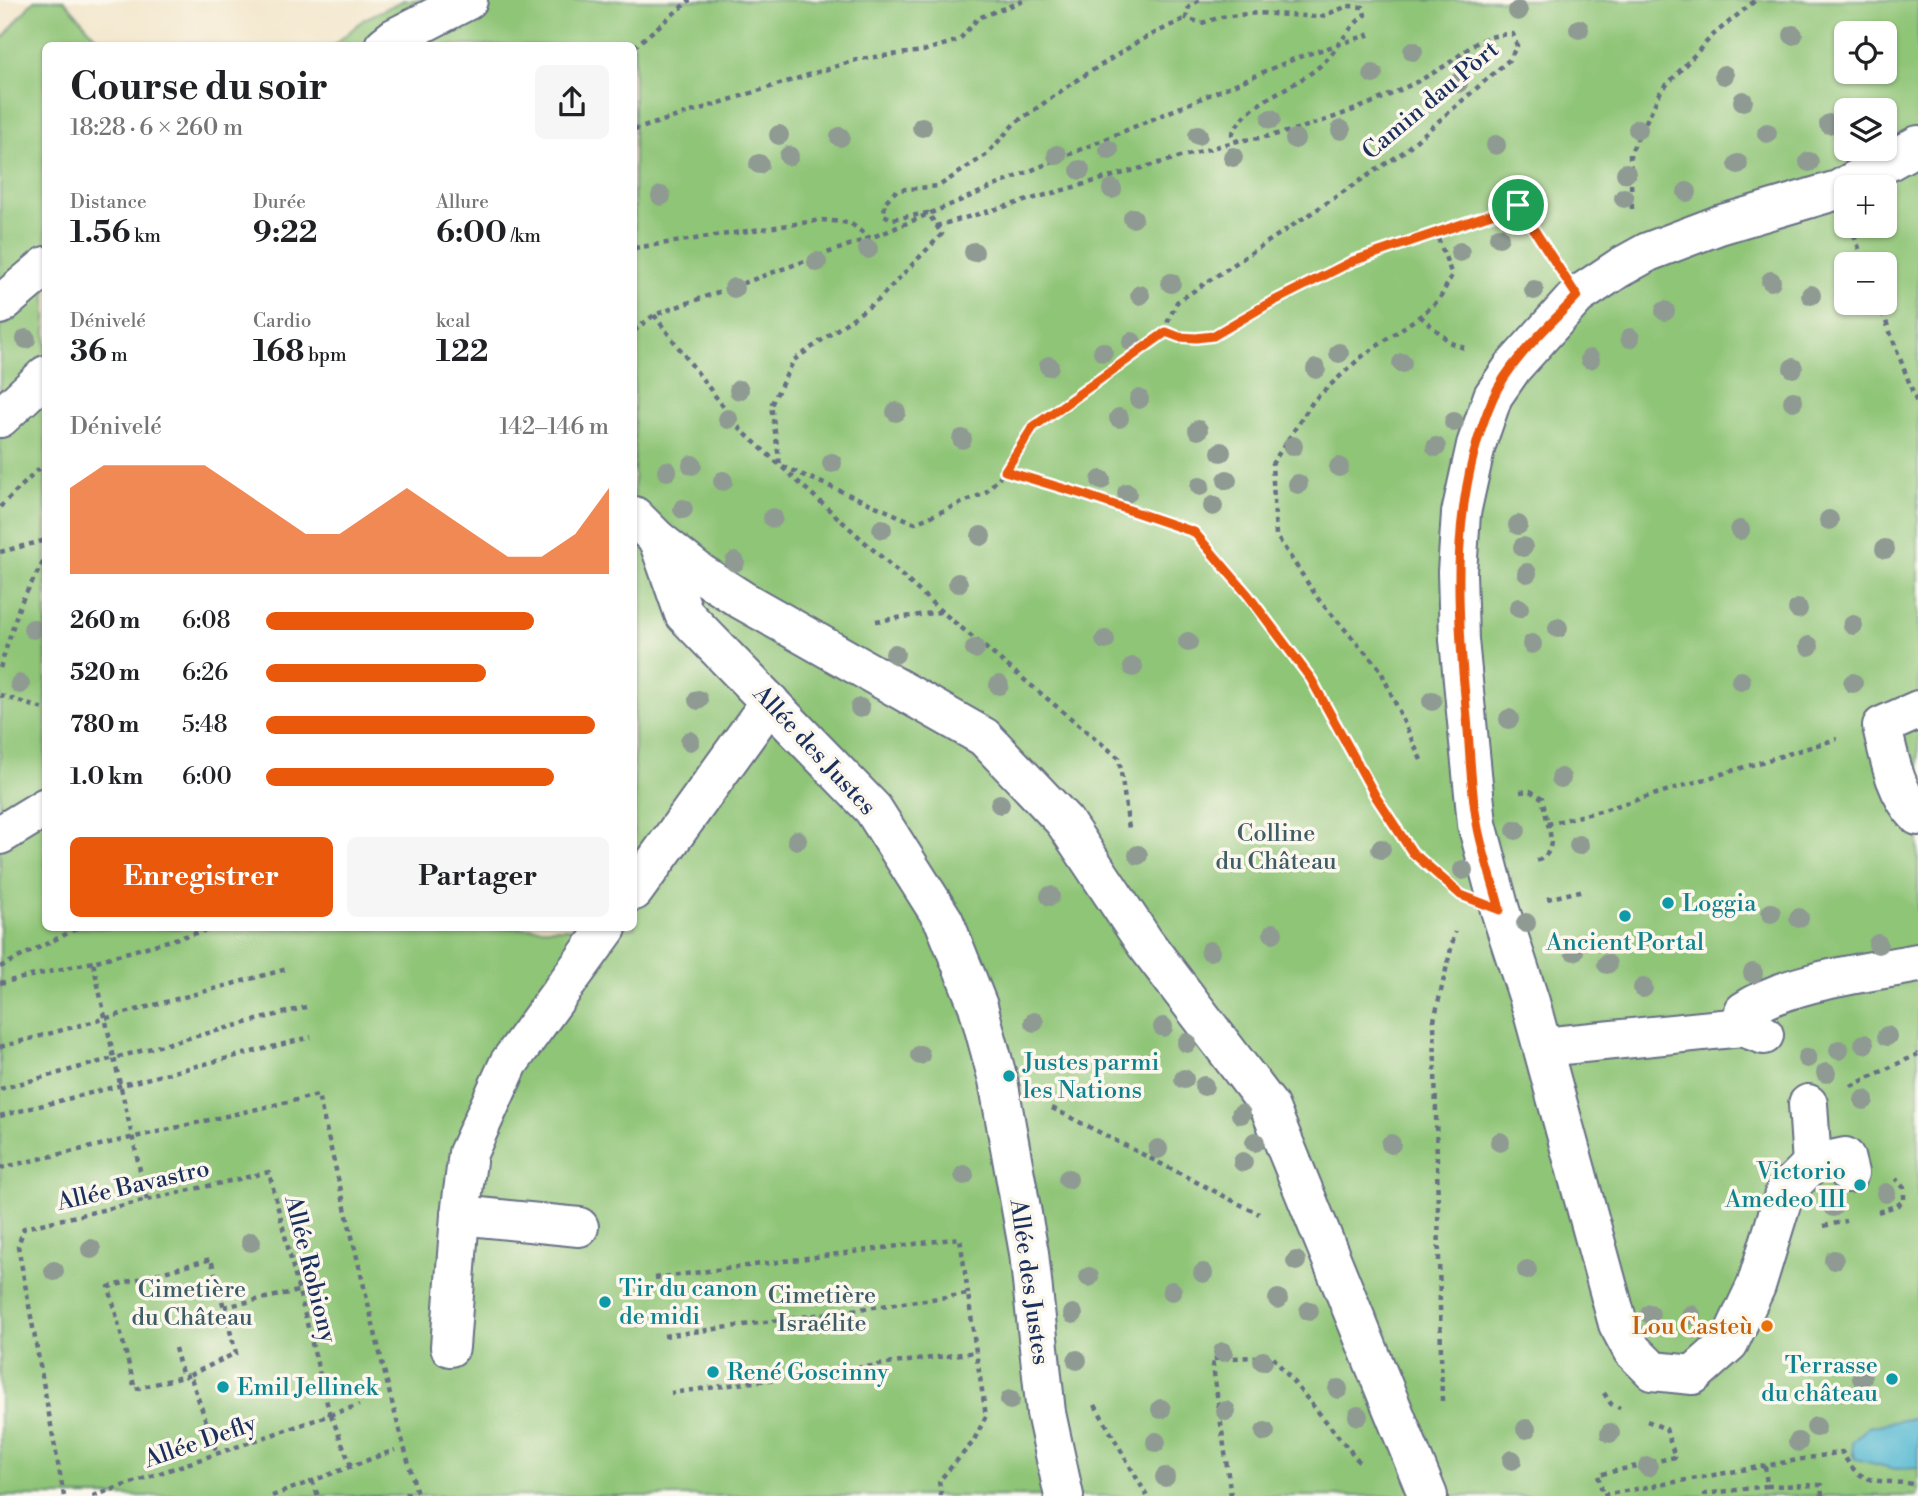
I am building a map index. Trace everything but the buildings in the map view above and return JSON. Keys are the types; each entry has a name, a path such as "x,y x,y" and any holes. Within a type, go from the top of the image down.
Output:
{"street":[{"path":"389,42 468,0"},
{"path":"1808,1104 1844,1162 1785,1191 1756,1286 1729,1343 1693,1376 1653,1371 1632,1350 1618,1324 1543,1047 1500,910 1477,824 1459,640 1457,572 1461,513 1476,445 1493,396 1513,367 1577,296 1648,252 1719,225 1838,190 1918,145"},
{"path":"0,305 42,269"},
{"path":"0,418 42,379"},
{"path":"646,528 700,573 742,600 984,737 1064,821 1146,943 1269,1106 1427,1496"},
{"name":"Allée des Justes","path":"646,528 684,614 873,809 944,922 978,1006 998,1080 1029,1252 1046,1413 1064,1496"},
{"path":"637,887 770,702"},
{"path":"1918,710 1882,726 1900,789 1918,816"},
{"path":"0,835 42,809"},
{"path":"450,1347 460,1215 468,1153 509,1063 605,931"},
{"path":"1543,1047 1753,1031 1744,1011 1762,999 1836,978 1918,963"},
{"path":"460,1215 579,1227"}],"path":[{"path":"637,44 690,0"},
{"path":"637,129 859,59 923,51 959,40 978,18 1026,0"},
{"path":"1186,18 1189,7 1199,0"},
{"path":"1648,252 1632,211 1630,154 1661,90 1713,35 1756,0"},
{"path":"928,214 892,219 884,215 885,202 897,190 939,186 986,155 1014,124 1074,82 1141,40 1186,18 1202,23 1221,17 1257,13 1320,17 1348,6 1363,7 1365,15 1350,26 1322,65 1249,111 1237,123 1231,134 1237,141 936,226"},
{"path":"637,329 654,315 870,238 1299,57 1371,34"},
{"name":"Camin dau Pòrt","path":"1166,332 1177,302 1402,153 1509,60 1517,46 1513,34 1493,35 1478,41 1438,70 1373,102 1294,129 1237,141"},
{"path":"780,465 915,523 985,493 1005,471 1033,427 1166,332 1179,337 1213,336 1266,305 1353,261 1518,205 1577,296"},
{"path":"780,465 771,405 794,360 877,301 942,234 928,214"},
{"path":"637,248 822,220 850,223 870,238"},
{"path":"1436,233 1452,275 1439,300 1360,358 1314,400 1272,464 1276,535 1319,600 1380,669 1435,789 1474,793 1530,791 1542,798 1548,824 1600,811 1836,739"},
{"path":"654,315 741,430 941,611 1119,758"},
{"path":"1884,315 1918,406"},
{"path":"1420,316 1451,343 1513,367"},
{"path":"0,507 42,466"},
{"path":"1005,471 1194,532 1248,595 1311,679 1376,797 1412,852 1461,895 1500,910"},
{"path":"0,552 42,541"},
{"path":"0,668 20,604 42,564"},
{"path":"0,695 42,708"},
{"path":"1442,1413 1434,1020 1456,929 1500,910"},
{"path":"0,967 72,931"},
{"path":"0,983 93,962 203,931"},
{"path":"93,962 147,1200"},
{"path":"0,1047 287,969"},
{"path":"0,1089 306,1006"},
{"path":"0,1116 311,1037"},
{"path":"1808,1104 1918,1054"},
{"path":"998,1080 1329,1250"},
{"path":"0,1168 318,1095 390,1395 416,1490 401,1496"},
{"name":"Allée Bavastro","path":"64,1496 18,1246 24,1228 269,1172"},
{"name":"Allée Robiony","path":"269,1172 330,1415 351,1466"},
{"path":"655,1278 960,1238 986,1416 973,1442 939,1481 941,1496"},
{"path":"211,1259 224,1307 236,1353 190,1375 135,1389 109,1287 211,1259"},
{"path":"224,1307 298,1291"},
{"path":"664,1336 968,1294"},
{"path":"175,1348 183,1377"},
{"path":"671,1393 976,1352"},
{"path":"1231,1496 1212,1359 1272,1356 1369,1474"},
{"path":"190,1375 217,1454"},
{"path":"1597,1384 1611,1404 1622,1409"},
{"name":"Allée Defly","path":"93,1496 359,1405"},
{"path":"1644,1419 1666,1429 1675,1457 1598,1475 1603,1495 1842,1452 1851,1469 1874,1480 1918,1485"},
{"path":"271,1496 394,1450"},
{"path":"1765,1466 1767,1486"},
{"path":"312,1480 318,1496"},
{"path":"1705,1496 1767,1486 1821,1485 1822,1496"}],"green space":[{"name":"Colline du Château","path":"34,0 64,0 100,42 42,42 42,931 637,931 637,42 337,42 364,19 404,0 1918,0 1918,1496 0,1496 0,41"}],"water":[{"path":"1918,1417 1918,1468 1895,1469 1855,1459 1852,1442 1868,1427"}],"place":[{"name":"Loggia","path":"1668,903"},
{"name":"Ancient Portal","path":"1625,916"},
{"name":"Justes parmi les Nations","path":"1009,1076"},
{"name":"Victorio Amedeo III","path":"1860,1185"},
{"name":"Tir du canon de midi","path":"605,1302"},
{"name":"Lou Casteù","path":"1767,1326"},
{"name":"René Goscinny","path":"713,1372"},
{"name":"Terrasse du château","path":"1892,1379"},
{"name":"Emil Jellinek","path":"223,1387"}],"route":[{"path":"1518,205 1577,296 1513,367 1493,396 1476,445 1461,513 1457,572 1459,640 1472,780 1477,824 1500,910 1461,895 1412,852 1376,797 1311,679 1248,595 1194,532 1005,471 1033,427 1071,397 1166,332 1179,337 1213,336 1266,305 1353,261 1518,205"}],"park label":[{"name":"Cimetière du Château","path":"192,1303"},
{"name":"Cimetière Israélite","path":"822,1309"}]}
